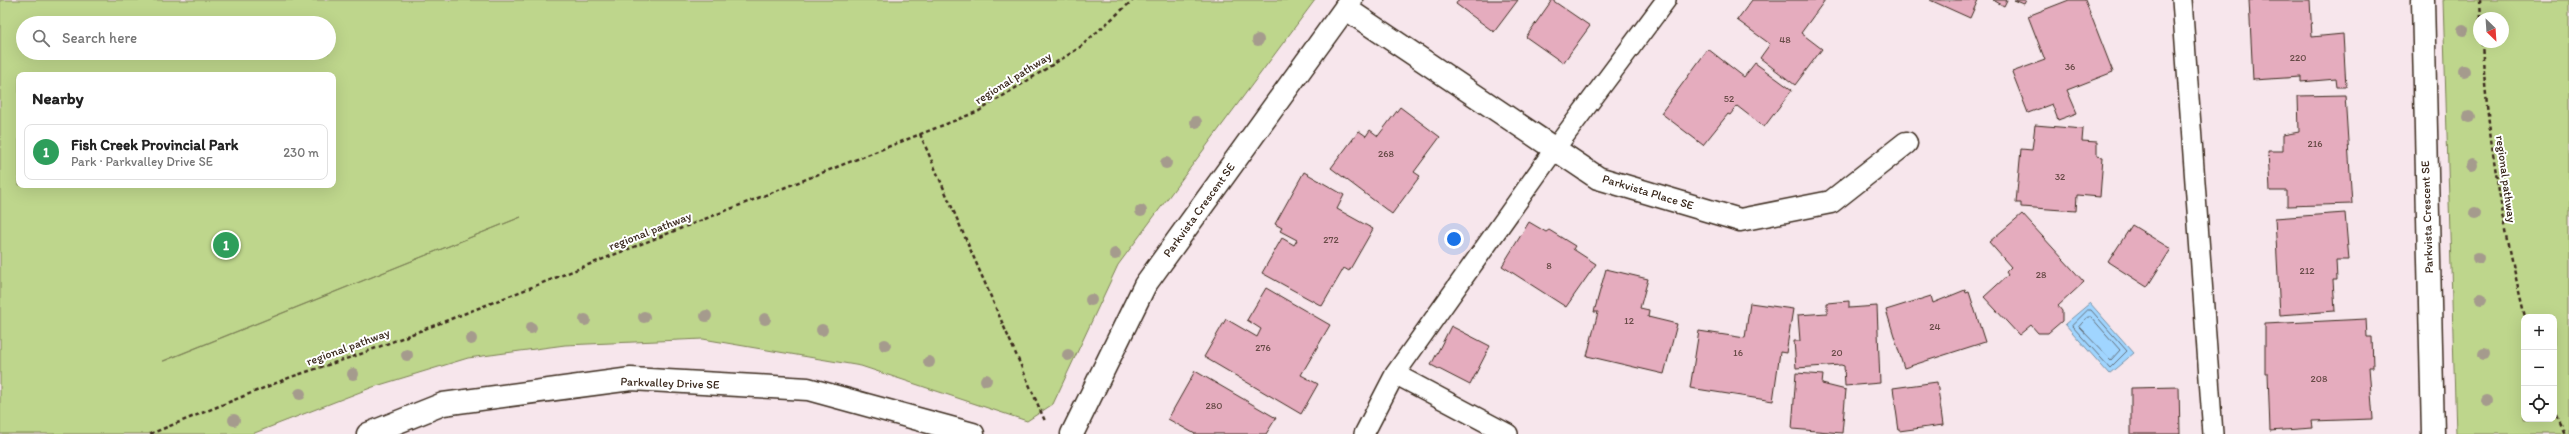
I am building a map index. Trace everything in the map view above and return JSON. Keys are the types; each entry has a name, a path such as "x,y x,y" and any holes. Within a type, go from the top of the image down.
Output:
{"street":[{"name":"Parkvista Crescent SE","path":"2423,0 2433,434"},
{"name":"Parkvista Place SE","path":"1348,4 1554,150 1598,178 1740,220 1831,202 1906,143"},
{"name":"Parkvista Crescent SE","path":"1072,434 1144,285 1348,4"},
{"name":"Parkvalley Drive SE","path":"368,434 443,404 632,380 808,389 973,434"}],"lane":[{"path":"1364,434 1395,374 1554,150 1666,0"},
{"path":"2182,0 2213,434"},
{"path":"1395,374 1508,434"}],"path":[{"name":"regional pathway","path":"150,434 291,377 358,355 452,319 979,111 1079,48 1133,0"},
{"path":"2480,0 2481,12"},
{"name":"regional pathway","path":"2482,48 2485,100 2505,235 2524,314"},
{"path":"920,134 1047,427"},
{"path":"2557,417 2565,434"}],"green space":[{"path":"0,0 1315,0 1118,265 1053,404 1027,421 861,366 703,339 565,345 468,358 373,387 252,434 0,434","holes":["521,217 164,361 163,361"]},
{"path":"2443,0 2569,0 2569,434 2456,434"}],"water":[{"path":"2090,303 2134,353 2109,374 2065,324"}],"building":[{"path":"1458,0 1518,0 1494,32 1456,4"},
{"path":"1552,0 1590,26 1563,63 1526,37"},
{"path":"1752,0 1825,0 1801,33 1822,49 1795,85 1760,58 1770,44 1737,20"},
{"path":"1930,0 1978,0 1970,18"},
{"path":"1993,0 2007,0 2004,6"},
{"path":"2014,0 2026,0 2024,4"},
{"path":"2069,0 2085,0 2113,72 2067,90 2077,113 2058,120 2052,104 2028,113 2012,72 2045,60 2028,16"},
{"path":"2249,0 2310,0 2312,37 2343,34 2346,87 2337,87 2336,79 2301,82 2301,77 2253,80"},
{"path":"1708,49 1744,77 1755,63 1792,90 1764,127 1737,106 1730,115 1728,114 1703,145 1661,113"},
{"path":"2345,95 2352,204 2287,206 2287,191 2270,191 2268,151 2283,151 2283,135 2299,132 2298,96"},
{"path":"1400,107 1440,137 1414,172 1420,176 1392,214 1331,168 1359,131 1366,136 1370,130 1378,136"},
{"path":"2035,125 2083,129 2082,141 2097,142 2097,156 2103,157 2100,197 2077,195 2076,211 2021,207 2021,203 2016,203 2021,149 2032,150"},
{"path":"1304,172 1344,195 1337,209 1373,229 1349,271 1344,268 1322,306 1262,273 1282,238 1294,245 1297,240 1280,231 1282,228 1275,224"},
{"path":"2345,213 2349,260 2336,260 2337,280 2333,280 2335,311 2280,315 2275,218"},
{"path":"2022,214 2084,282 2058,306 2062,311 2062,321 2048,333 2038,333 2031,325 2019,335 1984,297 2008,275 2006,272 2011,267 1989,242"},
{"path":"1529,222 1546,232 1549,230 1575,246 1573,249 1596,264 1566,307 1502,266"},
{"path":"2132,225 2171,249 2147,287 2108,262"},
{"path":"1606,269 1648,279 1640,308 1649,310 1648,317 1677,324 1664,374 1587,356 1598,312 1594,312"},
{"path":"1266,288 1330,325 1301,375 1318,384 1301,414 1204,357 1226,319 1257,337 1261,329 1247,320"},
{"path":"1965,290 1966,293 1969,292 1985,342 1904,368 1886,310 1931,296 1933,303"},
{"path":"1849,301 1849,308 1877,306 1880,383 1845,386 1844,366 1841,365 1796,368 1794,341 1800,341 1798,315 1827,313 1827,303"},
{"path":"1750,303 1793,309 1786,353 1780,352 1773,401 1690,388 1699,331 1745,338"},
{"path":"2366,319 2367,337 2372,337 2373,367 2369,367 2373,419 2312,421 2313,428 2270,431 2268,373 2265,373 2265,324"},
{"path":"1451,326 1490,346 1470,385 1431,365"},
{"path":"1195,371 1276,418 1266,434 1195,434 1168,419"},
{"path":"1796,373 1823,375 1822,384 1846,390 1842,433 1792,429"},
{"path":"1937,382 1943,425 1899,431 1893,388"},
{"path":"2179,387 2180,434 2131,434 2131,388"}],"place":[{"name":"Fish Creek Provincial Park","path":"226,245"}]}
